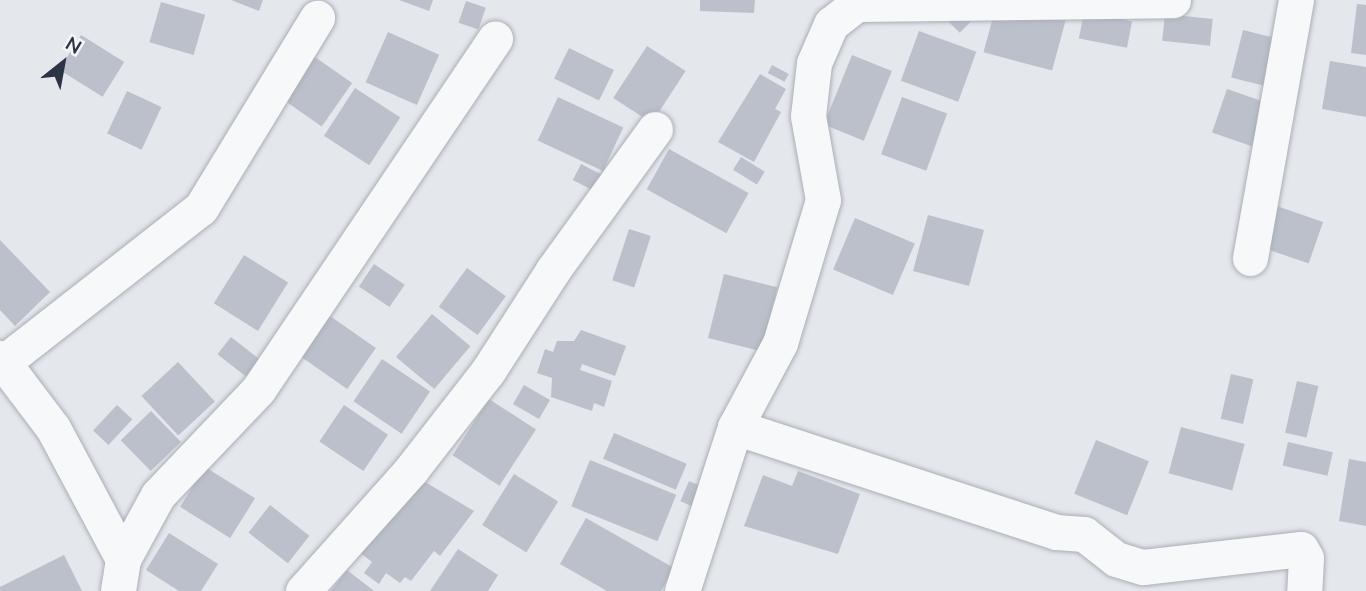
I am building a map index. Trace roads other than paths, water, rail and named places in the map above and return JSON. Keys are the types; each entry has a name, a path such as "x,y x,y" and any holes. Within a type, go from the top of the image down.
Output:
{"street":[{"path":"682,591 735,426 780,343 823,200 808,116 814,63 831,24 857,4 1174,0"},
{"path":"1250,258 1296,0"},
{"path":"120,575 53,428 1,362 201,208 317,18"},
{"path":"120,575 158,495 258,390 495,39"},
{"path":"303,591 411,470 488,371 553,270 655,129"},
{"path":"735,426 1056,532 1084,534 1116,559 1143,567 1301,549 1306,558 1304,591"}]}
